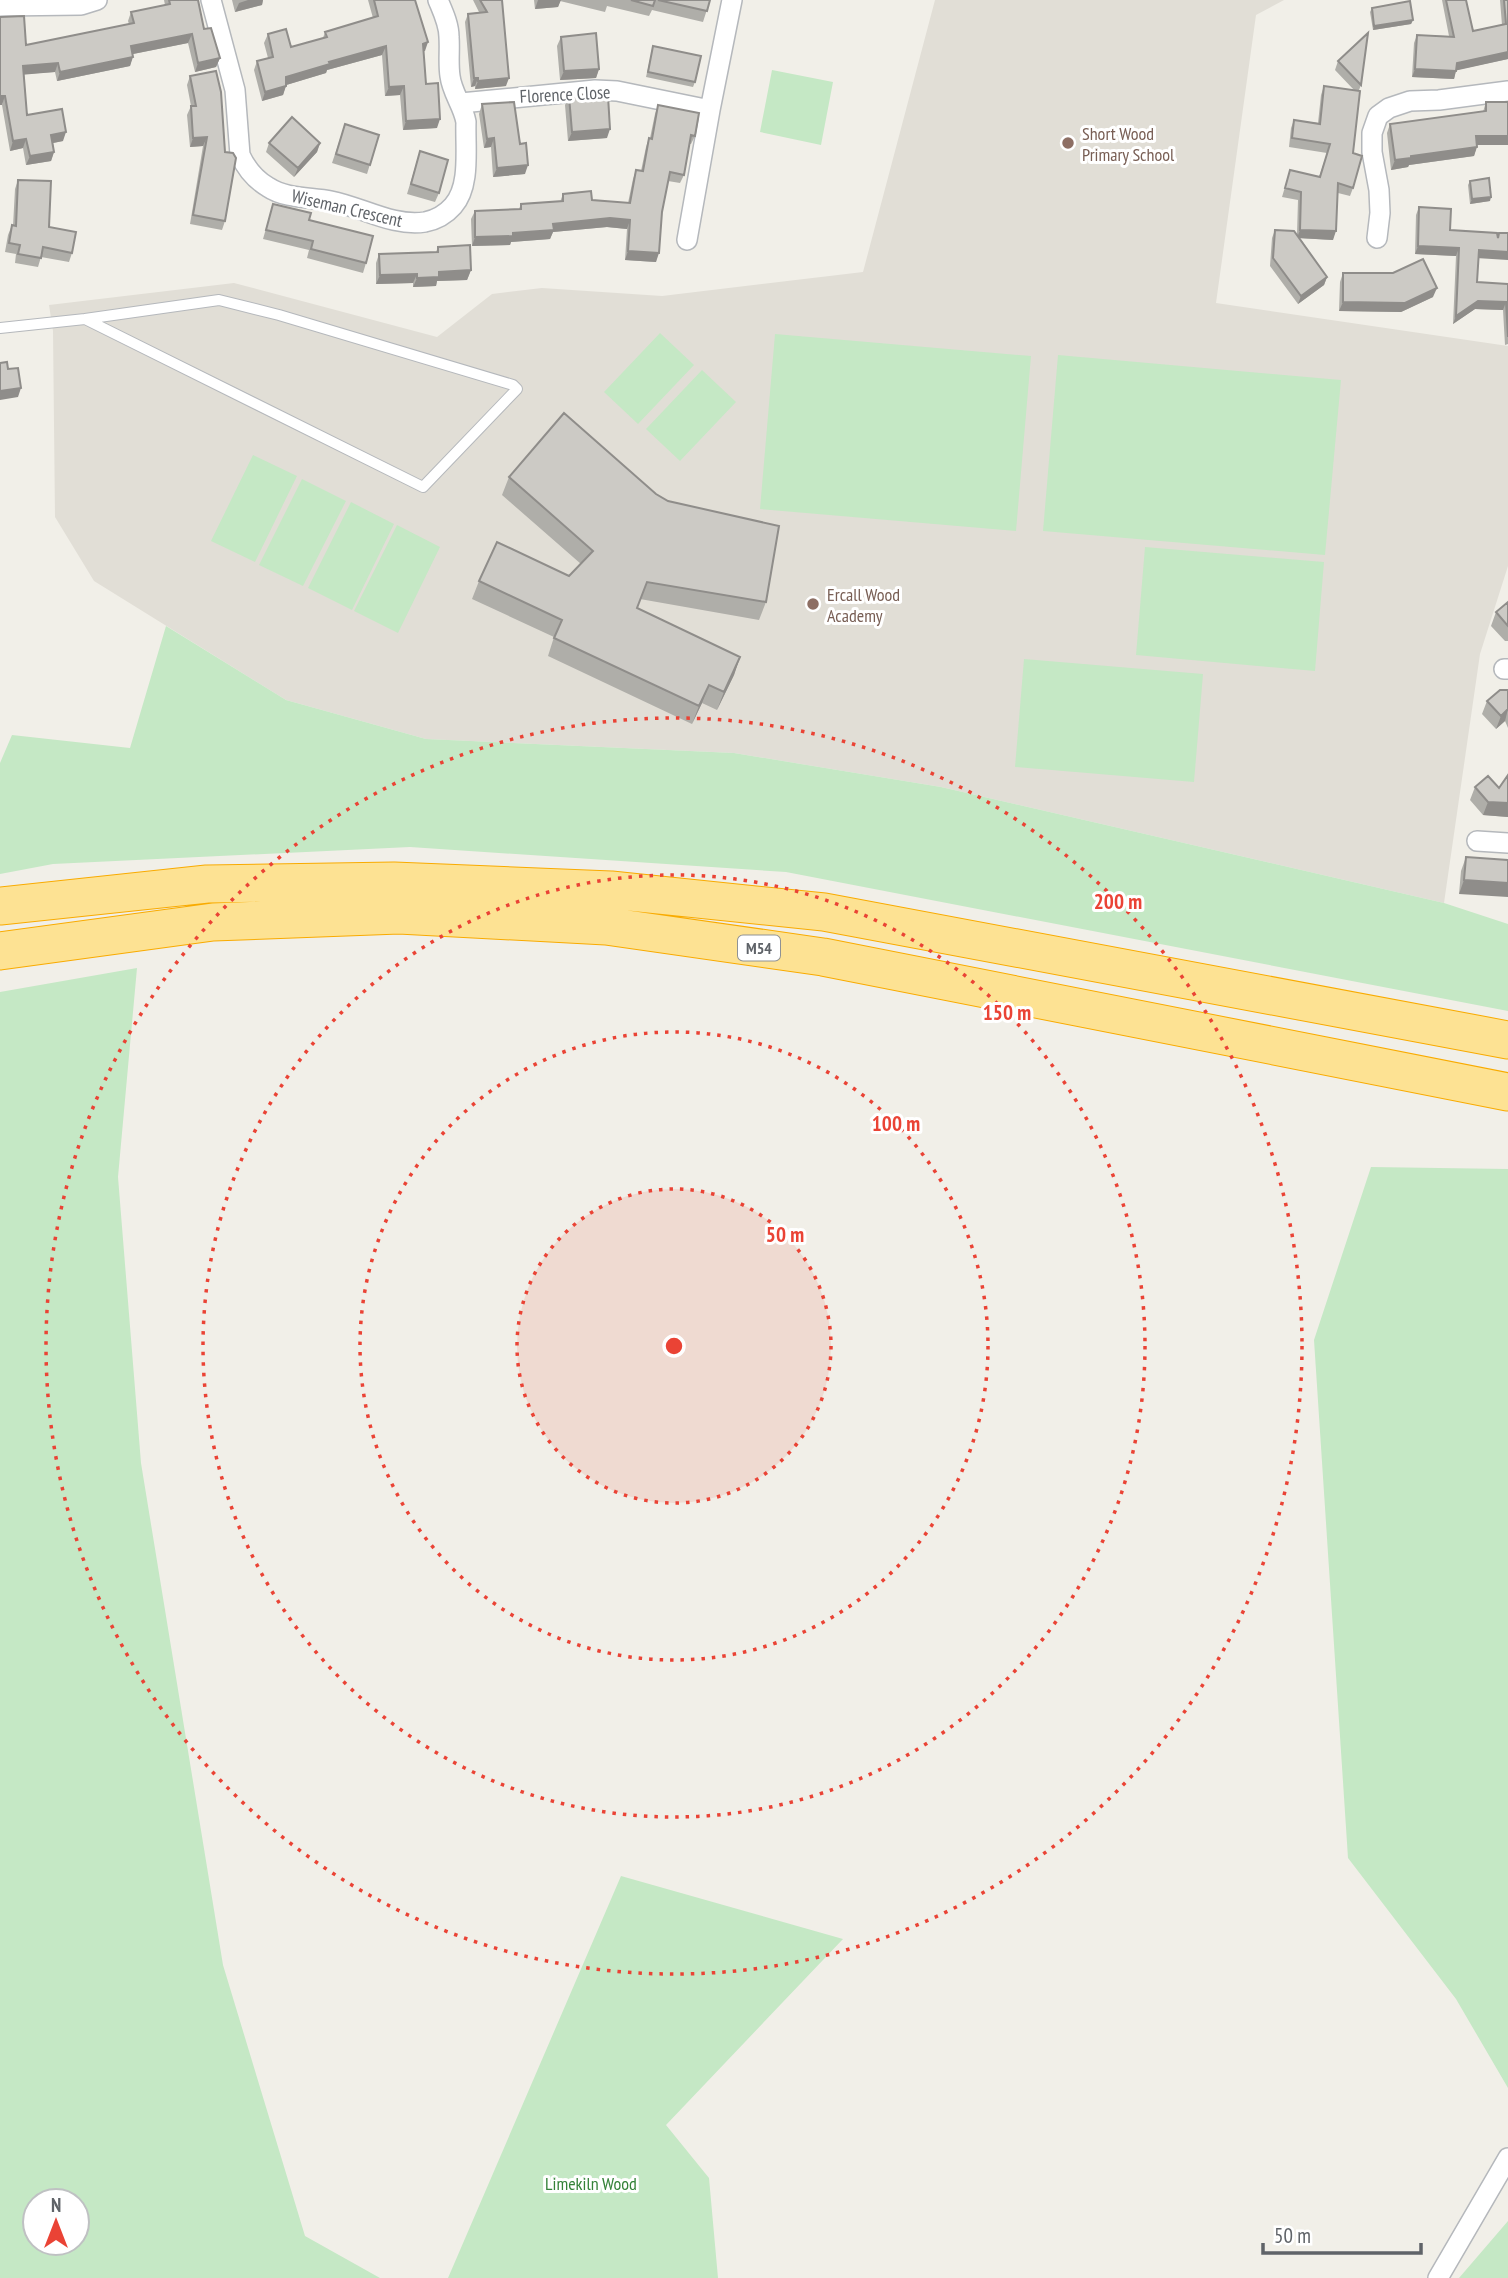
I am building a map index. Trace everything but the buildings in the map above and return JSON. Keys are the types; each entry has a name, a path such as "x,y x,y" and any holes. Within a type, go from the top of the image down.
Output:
{"highway":[{"path":"0,906 206,884 394,881 611,890 824,912 1508,1040"},
{"name":"M54","path":"0,951 213,922 399,915 606,926 823,957 1508,1092"}],"street":[{"path":"0,6 81,5 97,0"},
{"name":"Wiseman Crescent","path":"211,0 235,90 240,155 252,173 271,189 288,195 348,205 396,221 427,222 440,217 452,206 460,196 464,182 466,122 450,77 450,36 438,0"},
{"path":"687,240 732,0"},
{"name":"Florence Close","path":"461,103 595,90 617,91 710,110"},
{"path":"1377,238 1379,190 1372,152 1372,133 1378,116 1389,108 1410,101 1508,91"},
{"path":"1477,841 1508,843"},
{"path":"1438,2278 1508,2158"}],"lane":[{"path":"0,328 219,300 369,341 513,385 517,389 423,487 207,382 85,319"}],"shaded area":[{"name":"Ercall Wood Academy","path":"935,0 1284,0 1256,15 1216,303 1508,346 1508,566 1480,654 1444,903 941,787 734,753 426,739 286,700 94,581 55,517 53,331 49,305 234,283 437,337 492,294 542,288 662,296 863,272"}],"green space":[{"path":"772,70 833,82 821,145 760,132"},
{"path":"660,333 694,365 638,424 604,392"},
{"path":"775,334 1031,356 1016,531 760,509"},
{"path":"1058,355 1341,380 1325,555 1043,531"},
{"path":"702,370 736,402 680,461 646,429"},
{"path":"253,455 297,476 255,562 211,541"},
{"path":"302,479 346,501 303,586 259,565"},
{"path":"351,502 394,524 352,610 308,588"},
{"path":"397,525 440,547 398,633 354,611"},
{"path":"1145,547 1324,562 1315,671 1136,655"},
{"path":"166,626 286,700 426,739 734,753 941,787 1444,903 1508,924 1508,1011 786,872 410,847 53,864 0,874 0,763 12,735 130,748"},
{"path":"1024,659 1203,674 1194,782 1015,767"},
{"path":"137,968 118,1177 141,1463 223,1965 305,2236 380,2278 0,2278 0,992"},
{"path":"1371,1167 1508,1169 1508,2088 1456,1999 1348,1858 1314,1340"},
{"name":"Limekiln Wood","path":"621,1876 843,1939 666,2125 709,2178 718,2278 448,2278"},
{"path":"1508,2221 1508,2278 1459,2278"}],"place":[{"name":"Short Wood Primary School","path":"1068,143"},
{"name":"Ercall Wood Academy","path":"813,604"}]}
